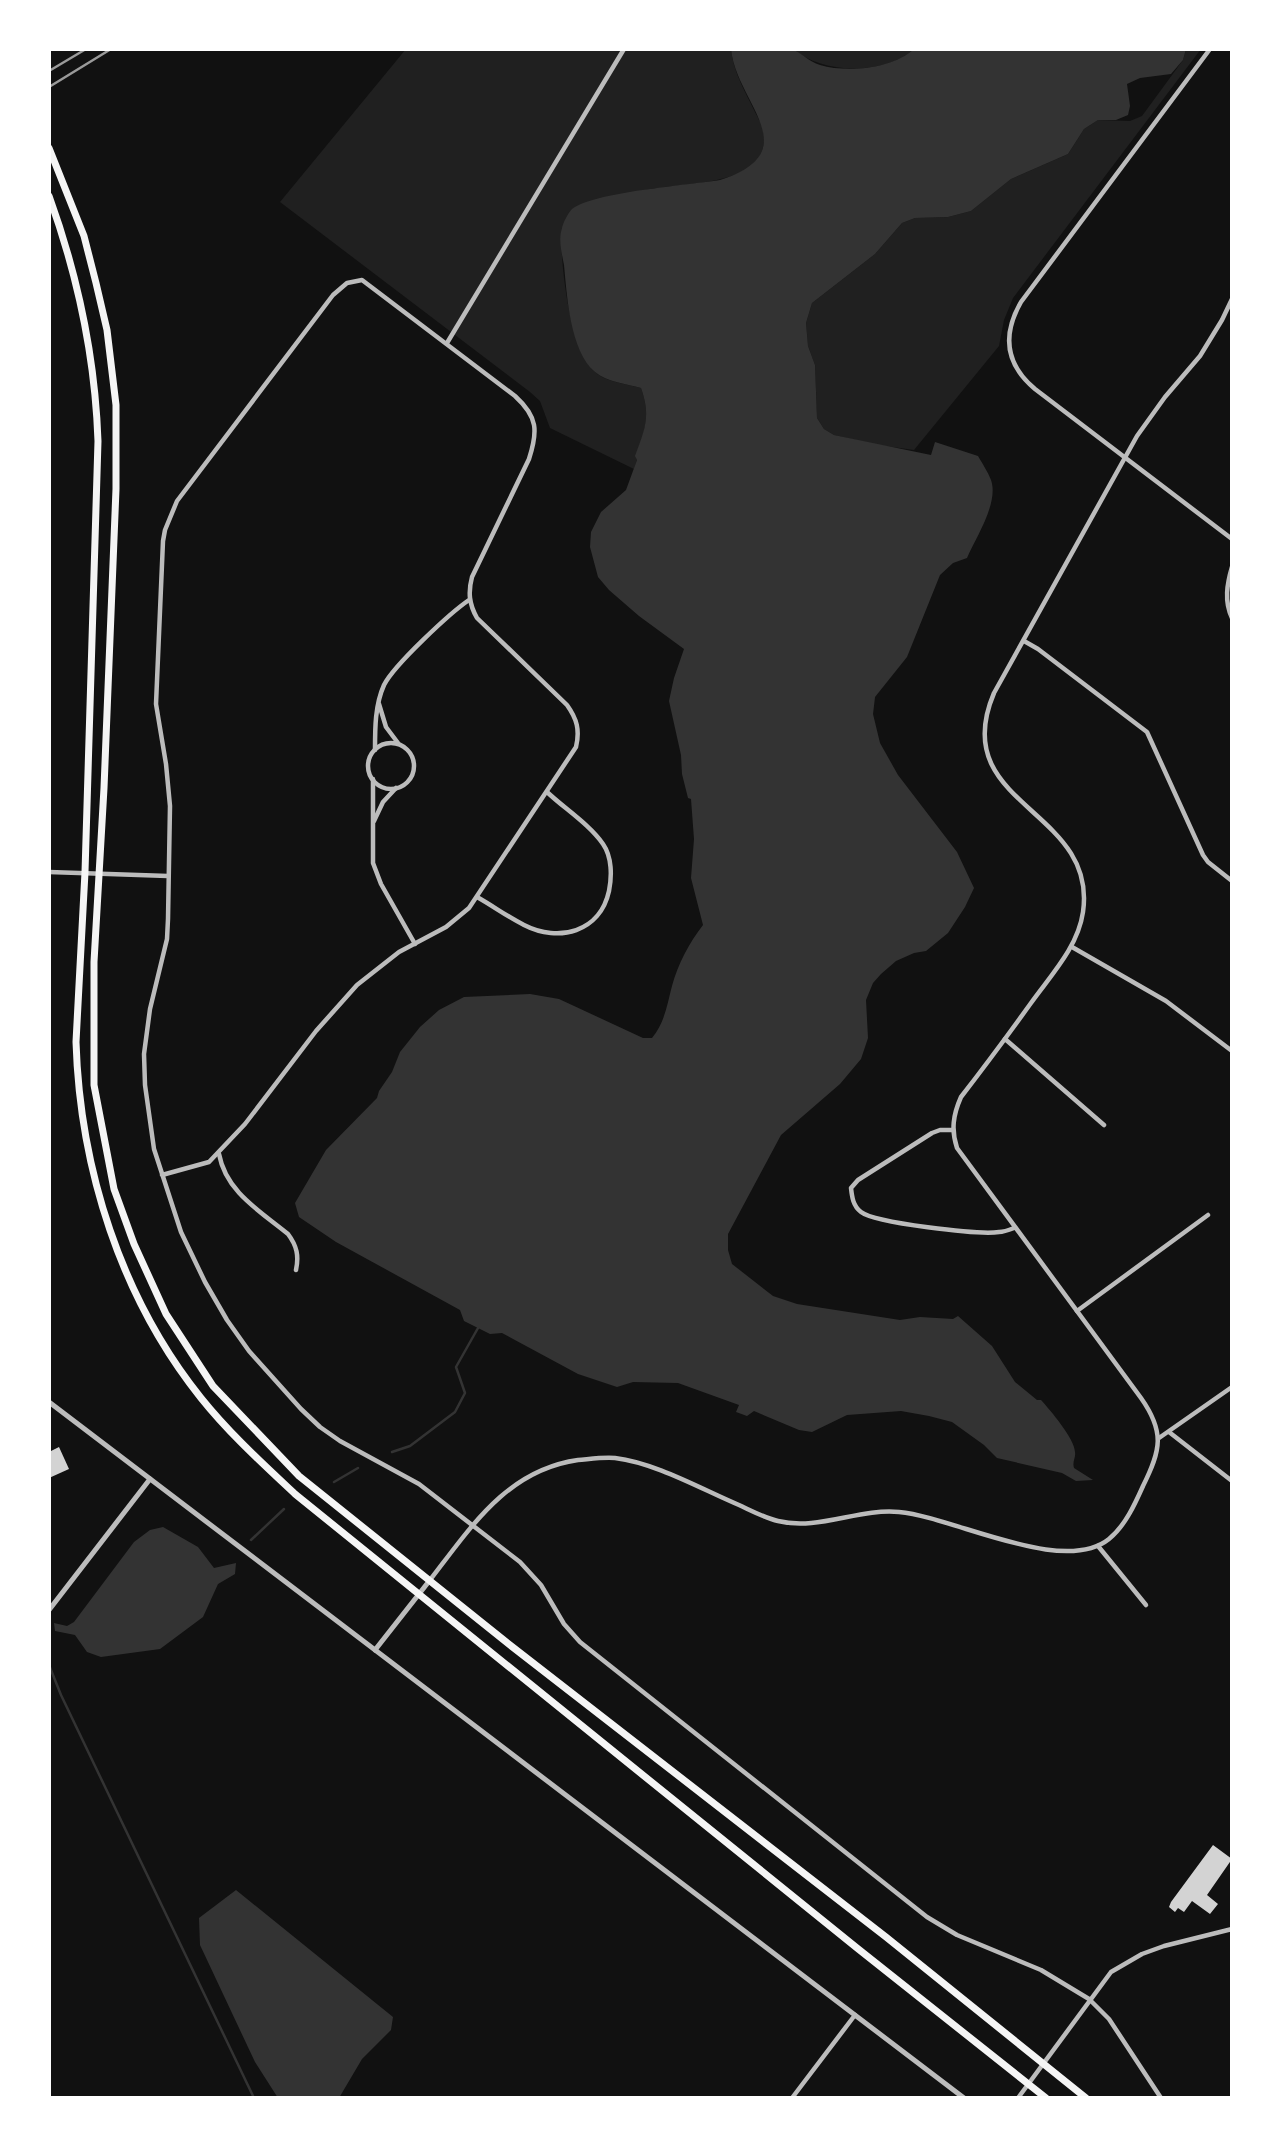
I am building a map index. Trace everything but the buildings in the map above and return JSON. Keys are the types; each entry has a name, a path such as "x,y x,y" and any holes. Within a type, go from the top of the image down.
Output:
{"highway":[{"path":"49,148 84,236 107,330 116,405 116,489 94,962 94,1085 114,1189 148,1280 187,1350 213,1386 257,1433 317,1490 521,1653 886,1937 1086,2098"},
{"path":"49,196 62,231 78,290 96,391 98,492 76,1069 92,1172 109,1229 160,1338 199,1396 217,1417 246,1449 303,1501 1046,2098"}],"street":[{"path":"447,343 624,49"},
{"path":"1210,49 1021,302 1014,314 1009,348 1026,382 1232,539"},
{"path":"162,1175 209,1162 246,1124 316,1031 357,985 398,952 456,919 477,897 576,747 579,735 577,723 567,705 477,618 469,600 468,590 472,577 529,459 536,438 534,420 524,404 362,280 348,282 334,293 177,501 165,530 161,566 156,704 170,806 167,939 150,1009 144,1055 155,1149 162,1175 181,1232 205,1282 249,1351 320,1427 349,1446 419,1483 474,1524 532,1574 580,1642 927,1917 957,1935 1041,1970 1089,1999 1109,2020 1161,2098"},
{"path":"375,1650 474,1524 501,1496 528,1475 561,1463 613,1458 651,1468 785,1522 805,1524 898,1512 1055,1552 1077,1552 1098,1546 1108,1540 1124,1521 1156,1455 1159,1439 1150,1411 957,1148 953,1130 961,1097 1072,947 1083,912 1083,883 1072,854 1059,835 998,777 985,751 984,723 988,708 1125,456 1165,397 1211,340 1232,299"},
{"path":"1232,567 1226,587 1228,610 1232,618"},
{"path":"415,944 376,875 373,863 373,779 369,763 375,750 375,721 386,682 452,611 469,600"},
{"path":"1024,641 1147,732 1203,855 1232,881"},
{"path":"374,822 383,802 396,788 408,781 414,769 410,752 399,744 386,727 379,704"},
{"path":"375,750 384,744 399,744"},
{"path":"373,779 382,786 396,788"},
{"path":"477,897 525,926 556,933 569,933 583,928 594,921 603,908 611,869 604,844 547,792"},
{"path":"49,872 168,876"},
{"path":"1072,947 1166,1001 1232,1051"},
{"path":"1004,1039 1104,1125"},
{"path":"953,1130 932,1133 850,1188 858,1210 883,1221 917,1226 998,1233 1015,1228"},
{"path":"219,1153 221,1165 232,1187 288,1234 294,1243 298,1259 296,1270"},
{"path":"1077,1311 1208,1215"},
{"path":"1159,1439 1232,1387"},
{"path":"49,1402 964,2098"},
{"path":"1169,1432 1232,1481"},
{"path":"49,1610 150,1479"},
{"path":"1098,1546 1146,1605"},
{"path":"1018,2098 1111,1972 1142,1954 1164,1946 1232,1929"},
{"path":"792,2098 855,2015"}],"shaded area":[{"path":"406,49 731,49 737,74 764,131 761,153 751,166 714,181 635,193 562,228 562,261 568,304 586,361 595,372 605,378 641,388 644,398 646,422 634,469 550,428 540,401 530,392 280,202"},
{"path":"731,49 791,49 820,65 856,69 894,61 914,49 1186,49 1183,60 1171,74 1140,78 1127,84 1130,106 1128,115 1116,120 1098,120 1084,129 1068,154 1011,179 971,211 948,217 915,218 902,223 875,254 812,303 806,323 808,346 815,365 817,418 824,429 834,435 931,455 935,442 978,456 991,480 993,489 989,509 967,558 953,563 940,575 907,657 875,697 873,714 880,743 898,775 957,852 974,888 948,933 926,951 896,961 873,983 866,1000 868,1038 861,1059 840,1084 781,1135 728,1234 728,1250 732,1264 773,1296 797,1304 900,1320 920,1317 953,1319 958,1316 992,1346 1015,1382 1037,1400 1041,1400 1067,1432 1074,1446 1074,1468 1093,1480 1076,1481 1062,1473 997,1458 952,1422 929,1416 901,1411 847,1415 812,1432 799,1430 754,1411 747,1416 736,1412 739,1405 678,1383 633,1382 617,1387 578,1374 502,1333 490,1334 464,1321 460,1310 336,1242 299,1217 295,1203 326,1150 377,1098 400,1052 420,1027 439,1010 464,997 530,994 559,999 643,1038 652,1038 663,1020 681,962 703,925 691,878 694,839 691,799 688,798 682,774 681,755 669,701 684,649 609,590 598,577 590,547 591,532 601,512 626,490 637,460 635,456 646,422 646,407 641,388 611,380 595,372 580,351 571,322 560,237 569,213 583,203 643,190 720,180 746,168 760,155 764,140 761,124 736,69"},
{"path":"793,49 914,49 887,64 853,68 820,63"},
{"path":"1186,49 1201,49 1013,298 1004,320 999,346 914,450 834,435 824,429 817,418 815,365 808,346 806,323 812,303 875,254 902,223 915,218 948,217 971,211 1011,179 1068,154 1084,129 1098,120 1130,121 1142,116 1183,60"},
{"path":"163,1527 198,1547 214,1568 236,1563 235,1574 218,1584 203,1617 160,1649 101,1657 87,1652 75,1635 55,1631 54,1623 67,1626 74,1622 134,1542 150,1530"},
{"path":"236,1890 393,2017 391,2030 362,2059 339,2098 278,2098 255,2062 200,1945 199,1918"}],"waterway":[{"path":"392,1452 410,1446 455,1412 465,1393 456,1367 478,1328"},
{"path":"334,1482 358,1468"},
{"path":"251,1540 284,1509"},
{"path":"49,1665 254,2098"}],"railway":[{"path":"49,71 86,49"},
{"path":"49,87 111,49"}]}
